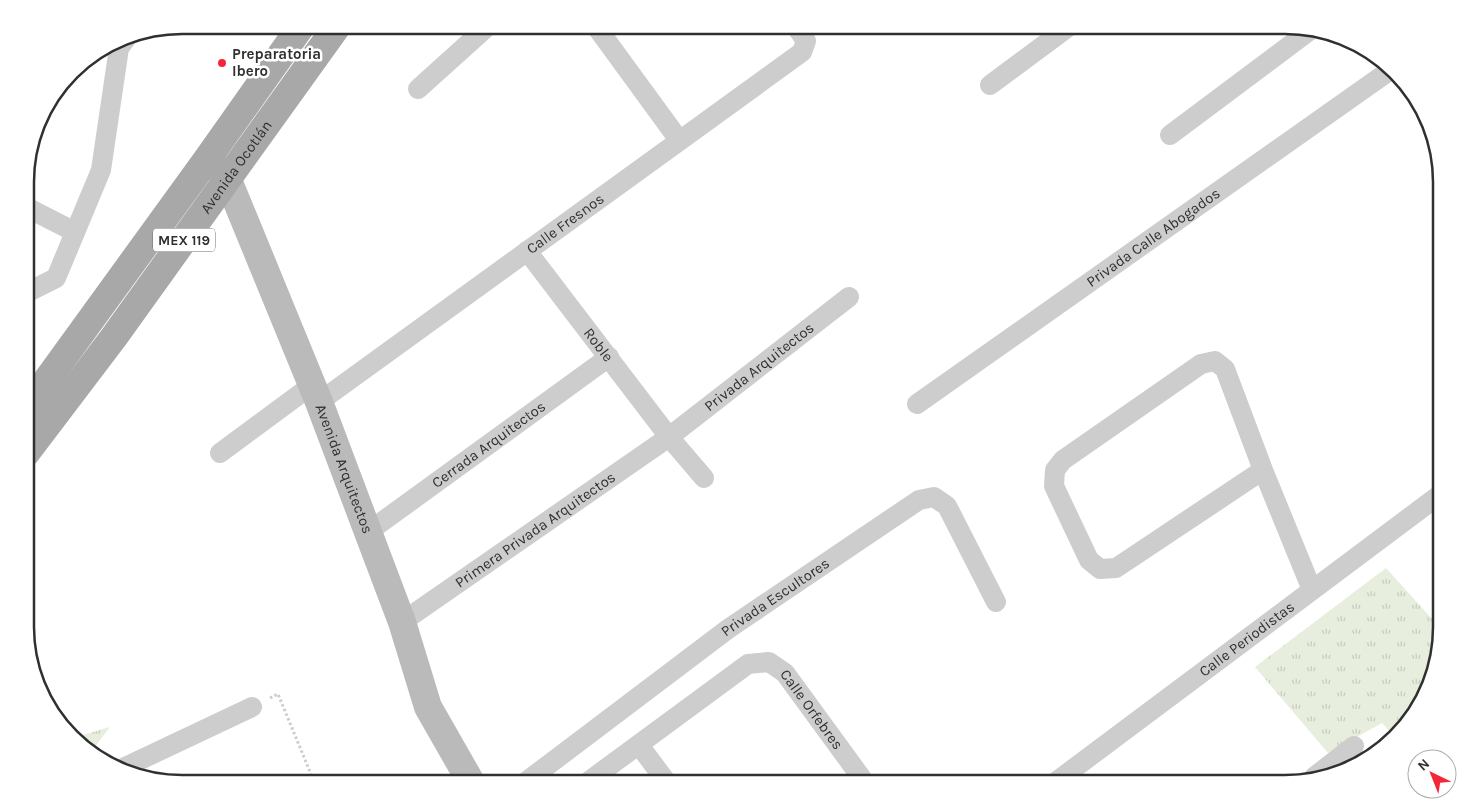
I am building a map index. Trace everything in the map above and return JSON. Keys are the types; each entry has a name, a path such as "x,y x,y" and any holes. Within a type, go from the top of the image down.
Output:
{"main road":[{"name":"Avenida Ocotlán","path":"34,398 296,34"},
{"name":"Avenida Ocotlán","path":"34,443 114,338 332,34"}],"street":[{"path":"418,89 479,34"},
{"path":"602,34 679,140"},
{"name":"Calle Fresnos","path":"220,453 315,393 527,251 802,52 801,34"},
{"path":"990,85 1059,34"},
{"path":"1170,135 1304,35"},
{"path":"34,289 56,278 101,170 119,48"},
{"name":"Privada Calle Abogados","path":"917,404 1385,73"},
{"name":"Avenida Arquitectos","path":"208,158 228,180 315,393 368,532 402,622 428,707 467,775"},
{"path":"34,211 75,232"},
{"name":"Roble","path":"527,251 669,437 704,478"},
{"name":"Privada Arquitectos","path":"669,437 849,297"},
{"name":"Cerrada Arquitectos","path":"368,532 609,357"},
{"path":"1263,470 1116,568 1100,569 1089,560 1054,486 1055,470 1064,460 1201,364 1215,361 1224,369 1312,590"},
{"name":"Primera Privada Arquitectos","path":"402,622 669,437"},
{"name":"Privada Escultores","path":"535,775 728,629 918,500 934,497 947,506 996,602"},
{"name":"Calle Periodistas","path":"1065,775 1433,500"},
{"name":"Calle Orfebres","path":"638,745 748,664 769,662 785,673 859,775"},
{"path":"129,765 252,708"},
{"path":"597,775 638,745 661,775"},
{"path":"1324,769 1354,746"}],"path":[{"path":"278,694 311,775"}],"green space":[{"path":"1386,568 1433,620 1433,637 1428,665 1422,684 1403,717 1390,732 1382,723 1328,753 1255,667"},
{"path":"110,727 95,746 81,735"}],"place":[{"name":"Preparatoria Ibero","path":"222,63"}]}
